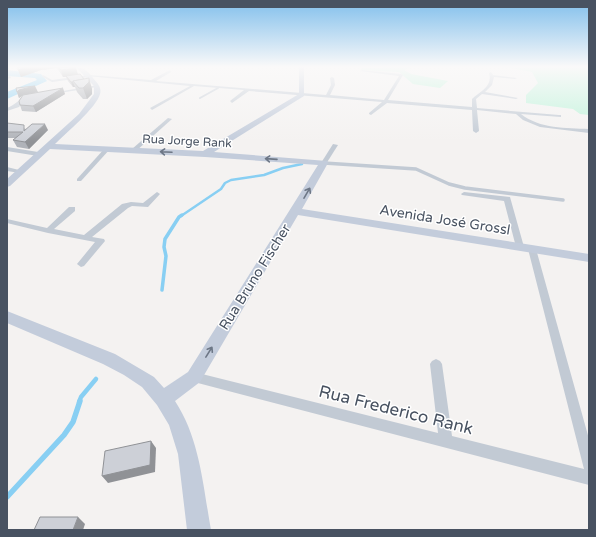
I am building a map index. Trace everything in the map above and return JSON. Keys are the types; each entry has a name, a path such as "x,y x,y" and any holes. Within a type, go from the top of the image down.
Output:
{"street":[{"path":"46,94 53,92"},
{"path":"7,184 90,106 97,94 96,92"},
{"path":"152,109 181,92"},
{"path":"232,102 245,92"},
{"path":"270,92 518,114 559,116"},
{"path":"327,97 329,92"},
{"path":"371,114 385,102 391,92"},
{"path":"476,131 474,99 482,93 516,98"},
{"path":"205,154 302,95"},
{"path":"7,110 17,106 24,98 31,96"},
{"path":"518,114 524,119 536,124 589,131"},
{"path":"134,150 170,119"},
{"name":"Rua Bruno Fischer","path":"163,398 194,376 335,145"},
{"name":"Rua Jorge Rank","path":"47,146 205,154 324,163"},
{"path":"7,149 38,154"},
{"path":"79,180 107,149"},
{"path":"7,169 20,171"},
{"path":"86,238 124,206 131,204 145,205 157,194"},
{"path":"464,194 507,196 520,247"},
{"path":"48,231 72,209"},
{"name":"Avenida José Grossl","path":"296,211 589,258"},
{"path":"7,221 48,231 101,241 81,264"},
{"path":"532,249 589,465"},
{"path":"7,317 110,359 148,382 163,398 177,421 188,454 199,530"},
{"path":"436,364 446,441"},
{"name":"Rua Frederico Rank","path":"194,376 589,478"}],"lane":[{"path":"200,98 211,92"},
{"path":"324,163 416,169 449,184 466,188 507,196 563,200"}],"green space":[{"path":"529,92 589,92 589,115 580,114 573,109 526,103 526,95"}],"building":[{"path":"40,92 56,92 33,106 20,105 19,101 23,95"},
{"path":"7,123 24,125 24,131 32,124 45,124 25,142 13,140 23,132 7,132"},
{"path":"151,441 150,465 102,476 105,451"},
{"path":"40,517 78,517 73,530 34,530"}],"waterway":[{"path":"7,96 16,92"},
{"path":"181,216 221,189 225,183 231,180 264,175 283,168 302,164"},
{"path":"162,290 166,256 164,247 165,239 179,217 182,215"},
{"path":"79,402 81,397 96,379"},
{"path":"7,497 64,435 73,422 80,401"}]}
